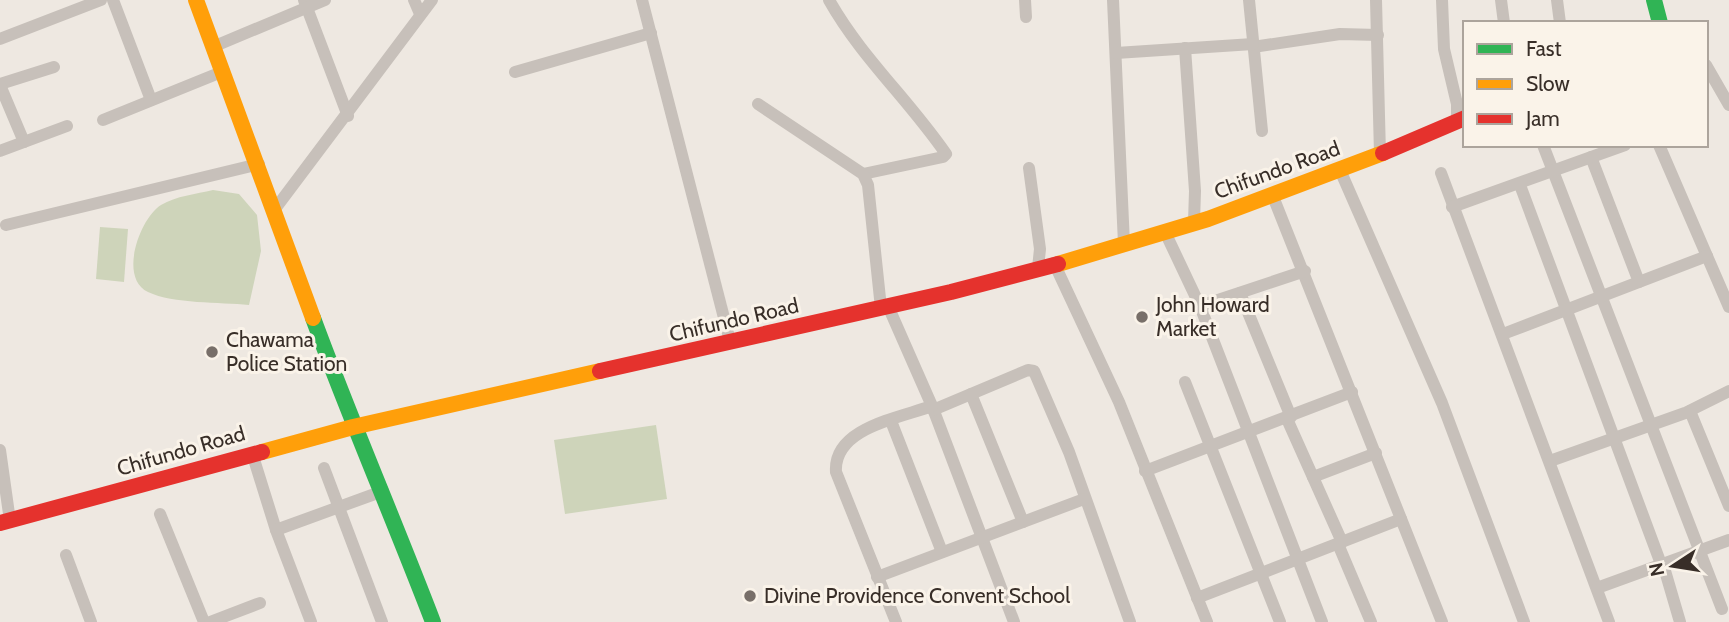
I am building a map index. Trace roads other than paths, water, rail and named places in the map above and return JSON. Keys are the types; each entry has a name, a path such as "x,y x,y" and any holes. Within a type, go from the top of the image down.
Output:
{"street":[{"path":"0,39 102,0"},
{"path":"113,0 151,100"},
{"path":"196,0 259,164 354,427 383,491 431,621"},
{"path":"215,46 305,4 324,0"},
{"path":"414,0 420,14"},
{"path":"275,209 348,116 432,0"},
{"path":"642,0 730,341"},
{"path":"829,0 858,47 916,112 946,154 863,174"},
{"path":"1025,0 1026,17"},
{"path":"1113,0 1125,244"},
{"path":"1249,0 1262,131"},
{"path":"1376,0 1380,154"},
{"path":"1442,0 1444,49 1461,120"},
{"path":"1501,0 1504,21"},
{"path":"1557,0 1560,21"},
{"path":"1654,0 1659,21"},
{"path":"305,4 348,116"},
{"path":"515,72 651,33"},
{"path":"1116,53 1253,45 1340,34 1378,35"},
{"path":"1185,48 1195,191 1194,222"},
{"path":"24,142 0,84 54,67"},
{"path":"1708,68 1729,105"},
{"path":"103,120 224,71"},
{"path":"1716,79 1729,85"},
{"path":"758,104 863,174 868,185 884,307 932,408 1014,622"},
{"name":"Chifundo Road","path":"5,522 354,427 884,307 1125,244 1340,170 1461,120"},
{"path":"0,151 67,125"},
{"path":"1543,147 1555,172 1722,609"},
{"path":"1452,207 1520,186 1620,147"},
{"path":"1660,147 1729,307"},
{"path":"1591,158 1639,282"},
{"path":"6,225 259,164"},
{"path":"1030,169 1040,249 1038,268"},
{"path":"1340,170 1442,403 1524,622"},
{"path":"1441,173 1609,622"},
{"path":"1520,186 1662,564 1680,622"},
{"path":"1272,194 1305,271 1441,622"},
{"path":"1165,232 1200,306 1322,622"},
{"path":"1503,334 1707,256"},
{"path":"1055,263 1103,364 1207,622"},
{"path":"1200,306 1305,271"},
{"path":"1240,293 1371,622"},
{"path":"895,622 836,472 838,450 848,440 891,421 971,394 1028,370 1034,371 1069,452 1130,622"},
{"path":"1185,382 1280,622"},
{"path":"1550,461 1690,411 1729,391"},
{"path":"1145,471 1248,434 1352,392"},
{"path":"971,394 1023,522"},
{"path":"1690,411 1729,506"},
{"path":"891,421 942,552"},
{"path":"0,450 5,522"},
{"path":"252,453 276,530 311,622"},
{"path":"1313,477 1376,453"},
{"path":"324,468 382,622"},
{"path":"276,530 383,491"},
{"path":"877,577 1084,499"},
{"path":"160,514 204,622"},
{"path":"1197,598 1401,519"},
{"path":"1597,588 1729,540"},
{"path":"66,555 91,622"},
{"path":"210,622 260,603"}],"place":[{"name":"John Howard Market","path":"1142,317"},
{"name":"Chawama Police Station","path":"212,352"},
{"name":"Divine Providence Convent School","path":"750,596"}]}
